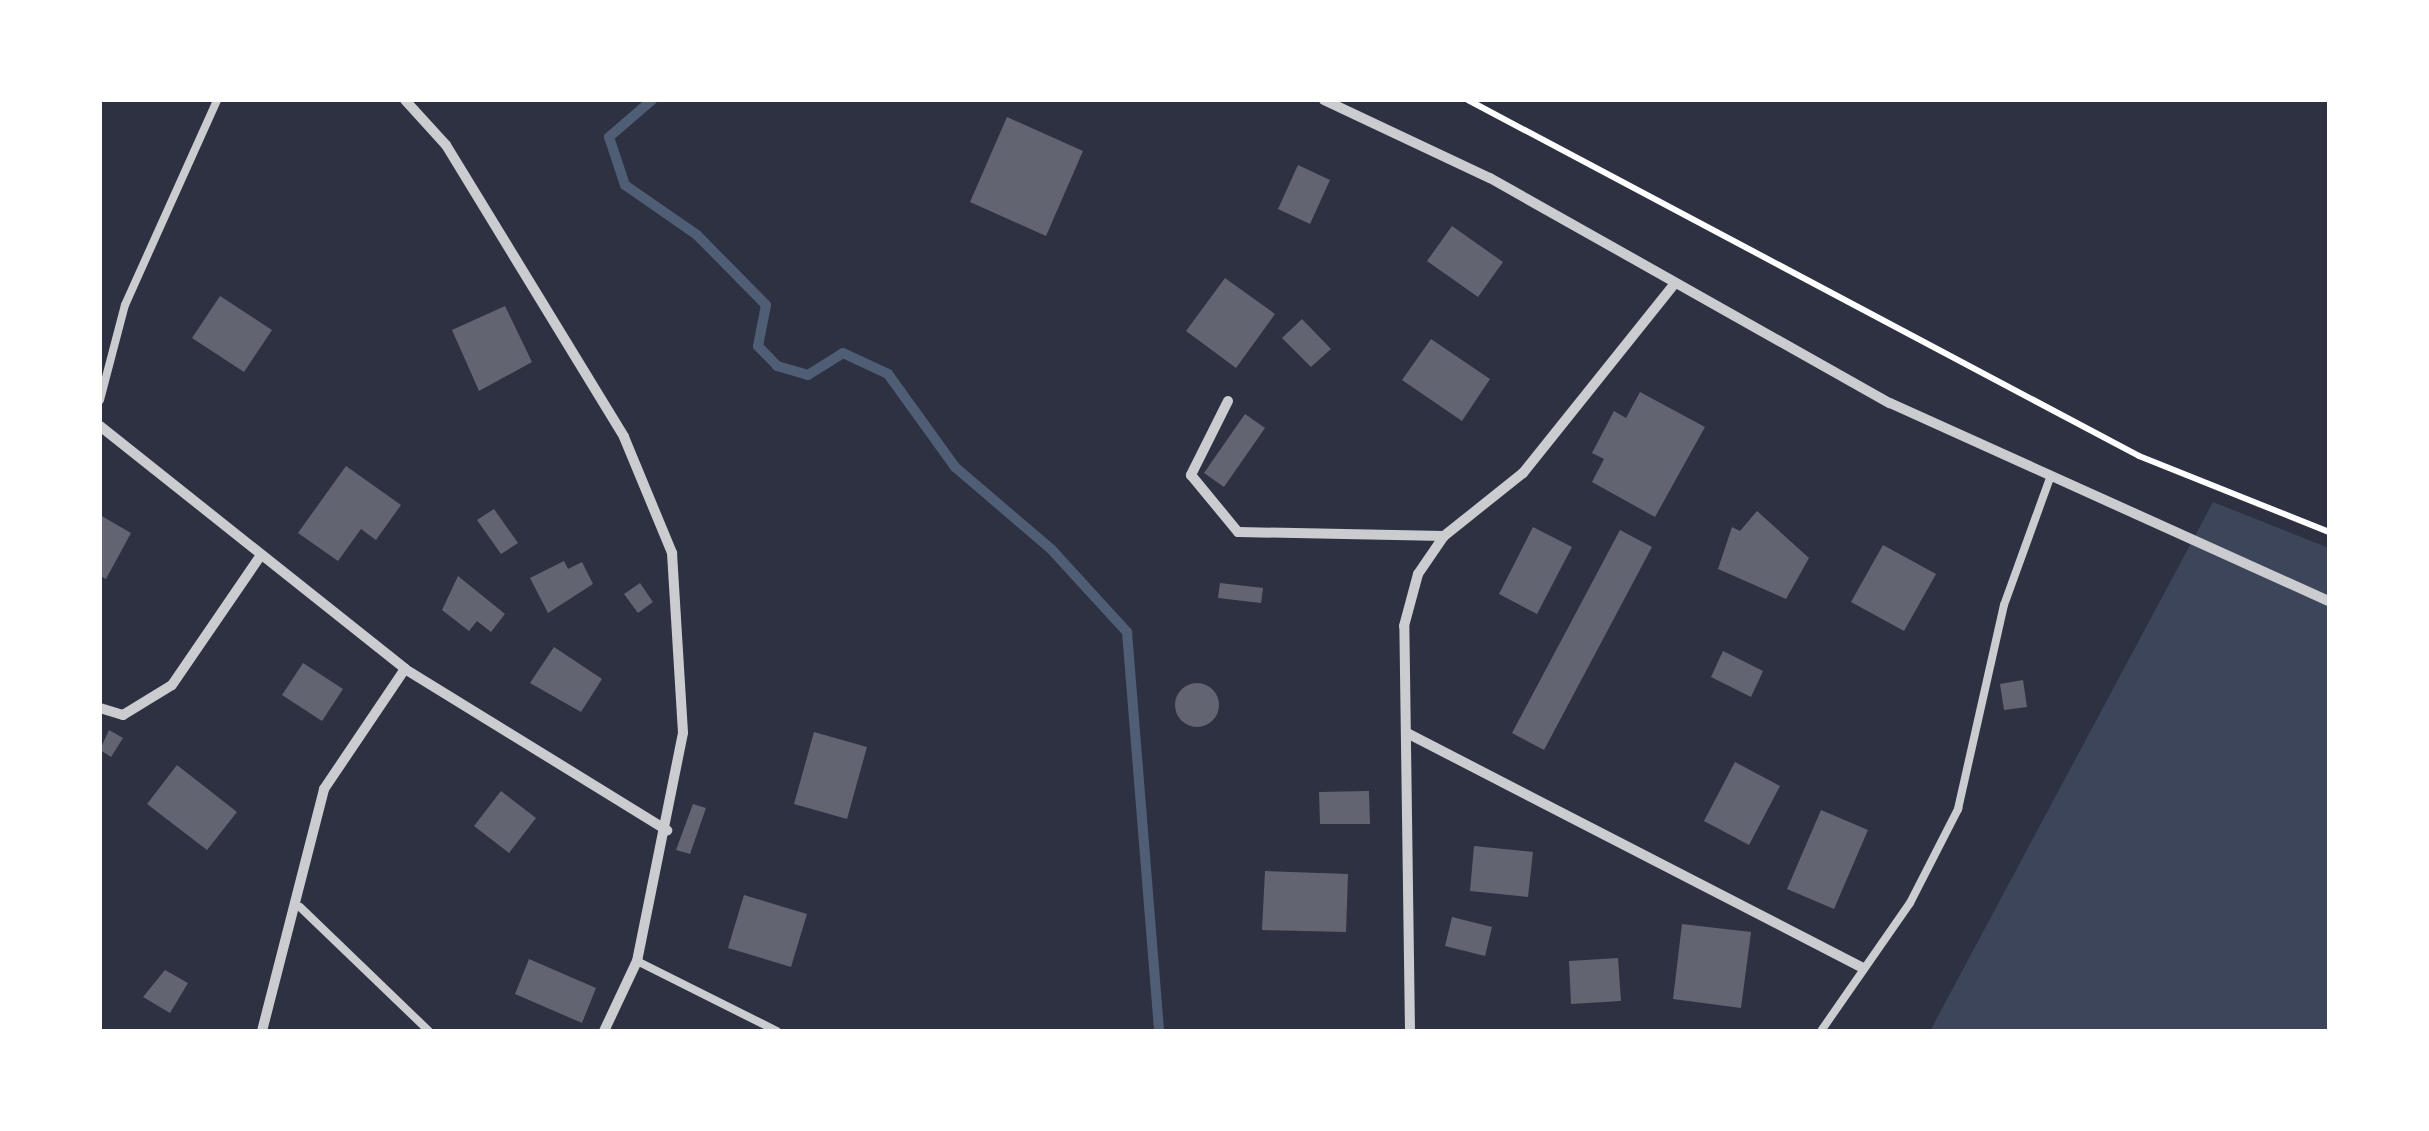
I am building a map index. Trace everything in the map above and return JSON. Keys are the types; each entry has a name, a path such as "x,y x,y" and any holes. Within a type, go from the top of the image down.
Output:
{"street":[{"path":"405,100 446,145 614,420 672,553 682,733 667,830 637,961 604,1031"},
{"path":"1324,100 1490,178 1673,286 2050,478 2329,601"},
{"path":"1410,1031 1404,626 1418,574 1444,536 1523,473 1673,286"},
{"path":"1228,401 1191,475 1238,532 1444,536"},
{"path":"100,426 259,558 404,668 667,830"},
{"path":"100,708 123,714 172,685 259,558"},
{"path":"262,1031 300,906 305,840 324,790 404,668"},
{"path":"1407,733 1863,968"}],"lane":[{"path":"100,400 126,305 217,100"},
{"path":"1821,1031 1910,903 1958,808 2004,605 2050,478"},
{"path":"300,906 429,1031"},
{"path":"637,961 777,1031"}],"path":[{"path":"1468,100 2139,456 2329,532"}],"shaded area":[{"path":"2213,502 2329,548 2329,1031 1930,1031"}],"building":[{"path":"1007,117 1083,151 1046,236 970,202"},
{"path":"1298,165 1330,180 1310,224 1278,209"},
{"path":"1452,226 1503,262 1478,297 1427,261"},
{"path":"1225,278 1275,314 1236,368 1186,331"},
{"path":"220,296 272,330 244,372 192,338"},
{"path":"505,306 532,362 479,391 452,330"},
{"path":"1302,319 1331,349 1311,367 1282,338"},
{"path":"1431,339 1490,379 1462,421 1402,380"},
{"path":"1640,392 1705,427 1655,517 1592,482 1604,459 1592,453 1614,411 1626,418"},
{"path":"1245,414 1265,428 1224,487 1204,473"},
{"path":"346,466 401,505 376,540 361,529 338,561 298,533"},
{"path":"494,509 518,543 501,554 477,520"},
{"path":"1757,511 1809,558 1786,599 1718,569 1732,527 1740,531"},
{"path":"100,515 131,533 106,579 100,576"},
{"path":"1533,527 1572,547 1537,614 1499,594"},
{"path":"1620,530 1652,547 1544,750 1512,733"},
{"path":"1883,545 1936,574 1904,631 1851,602"},
{"path":"564,561 568,569 582,562 593,584 548,613 530,578"},
{"path":"458,576 505,614 491,632 477,621 469,631 442,610"},
{"path":"640,583 653,602 638,613 624,594"},
{"path":"1220,583 1263,588 1261,603 1218,598"},
{"path":"554,647 602,679 581,712 530,683"},
{"path":"1723,651 1763,671 1751,697 1711,677"},
{"path":"303,663 343,689 322,721 282,695"},
{"path":"2023,680 2027,707 2004,710 2000,684"},
{"path":"1197,683 1212,690 1219,705 1212,720 1197,727 1182,720 1175,705 1182,690"},
{"path":"109,730 123,738 111,757 100,750"},
{"path":"814,732 867,747 847,819 794,804"},
{"path":"1735,762 1780,786 1749,845 1704,821"},
{"path":"177,765 237,812 207,850 147,804"},
{"path":"501,791 536,818 509,853 474,826"},
{"path":"1369,791 1370,824 1320,824 1319,792"},
{"path":"693,804 706,808 690,854 676,850"},
{"path":"1821,810 1868,830 1834,909 1787,889"},
{"path":"1474,846 1533,852 1528,897 1470,891"},
{"path":"1265,871 1348,874 1346,932 1262,930"},
{"path":"744,895 807,914 791,967 728,948"},
{"path":"1452,917 1492,927 1485,956 1445,946"},
{"path":"1682,924 1751,932 1741,1008 1673,999"},
{"path":"1618,958 1621,1001 1571,1004 1569,961"},
{"path":"529,959 596,988 582,1023 515,994"},
{"path":"165,970 188,983 170,1013 143,997"}],"waterway":[{"path":"652,100 609,137 625,185 697,235 766,305 758,346 777,366 808,375 843,353 888,374 955,467 1051,549 1127,632 1159,1031"}]}
